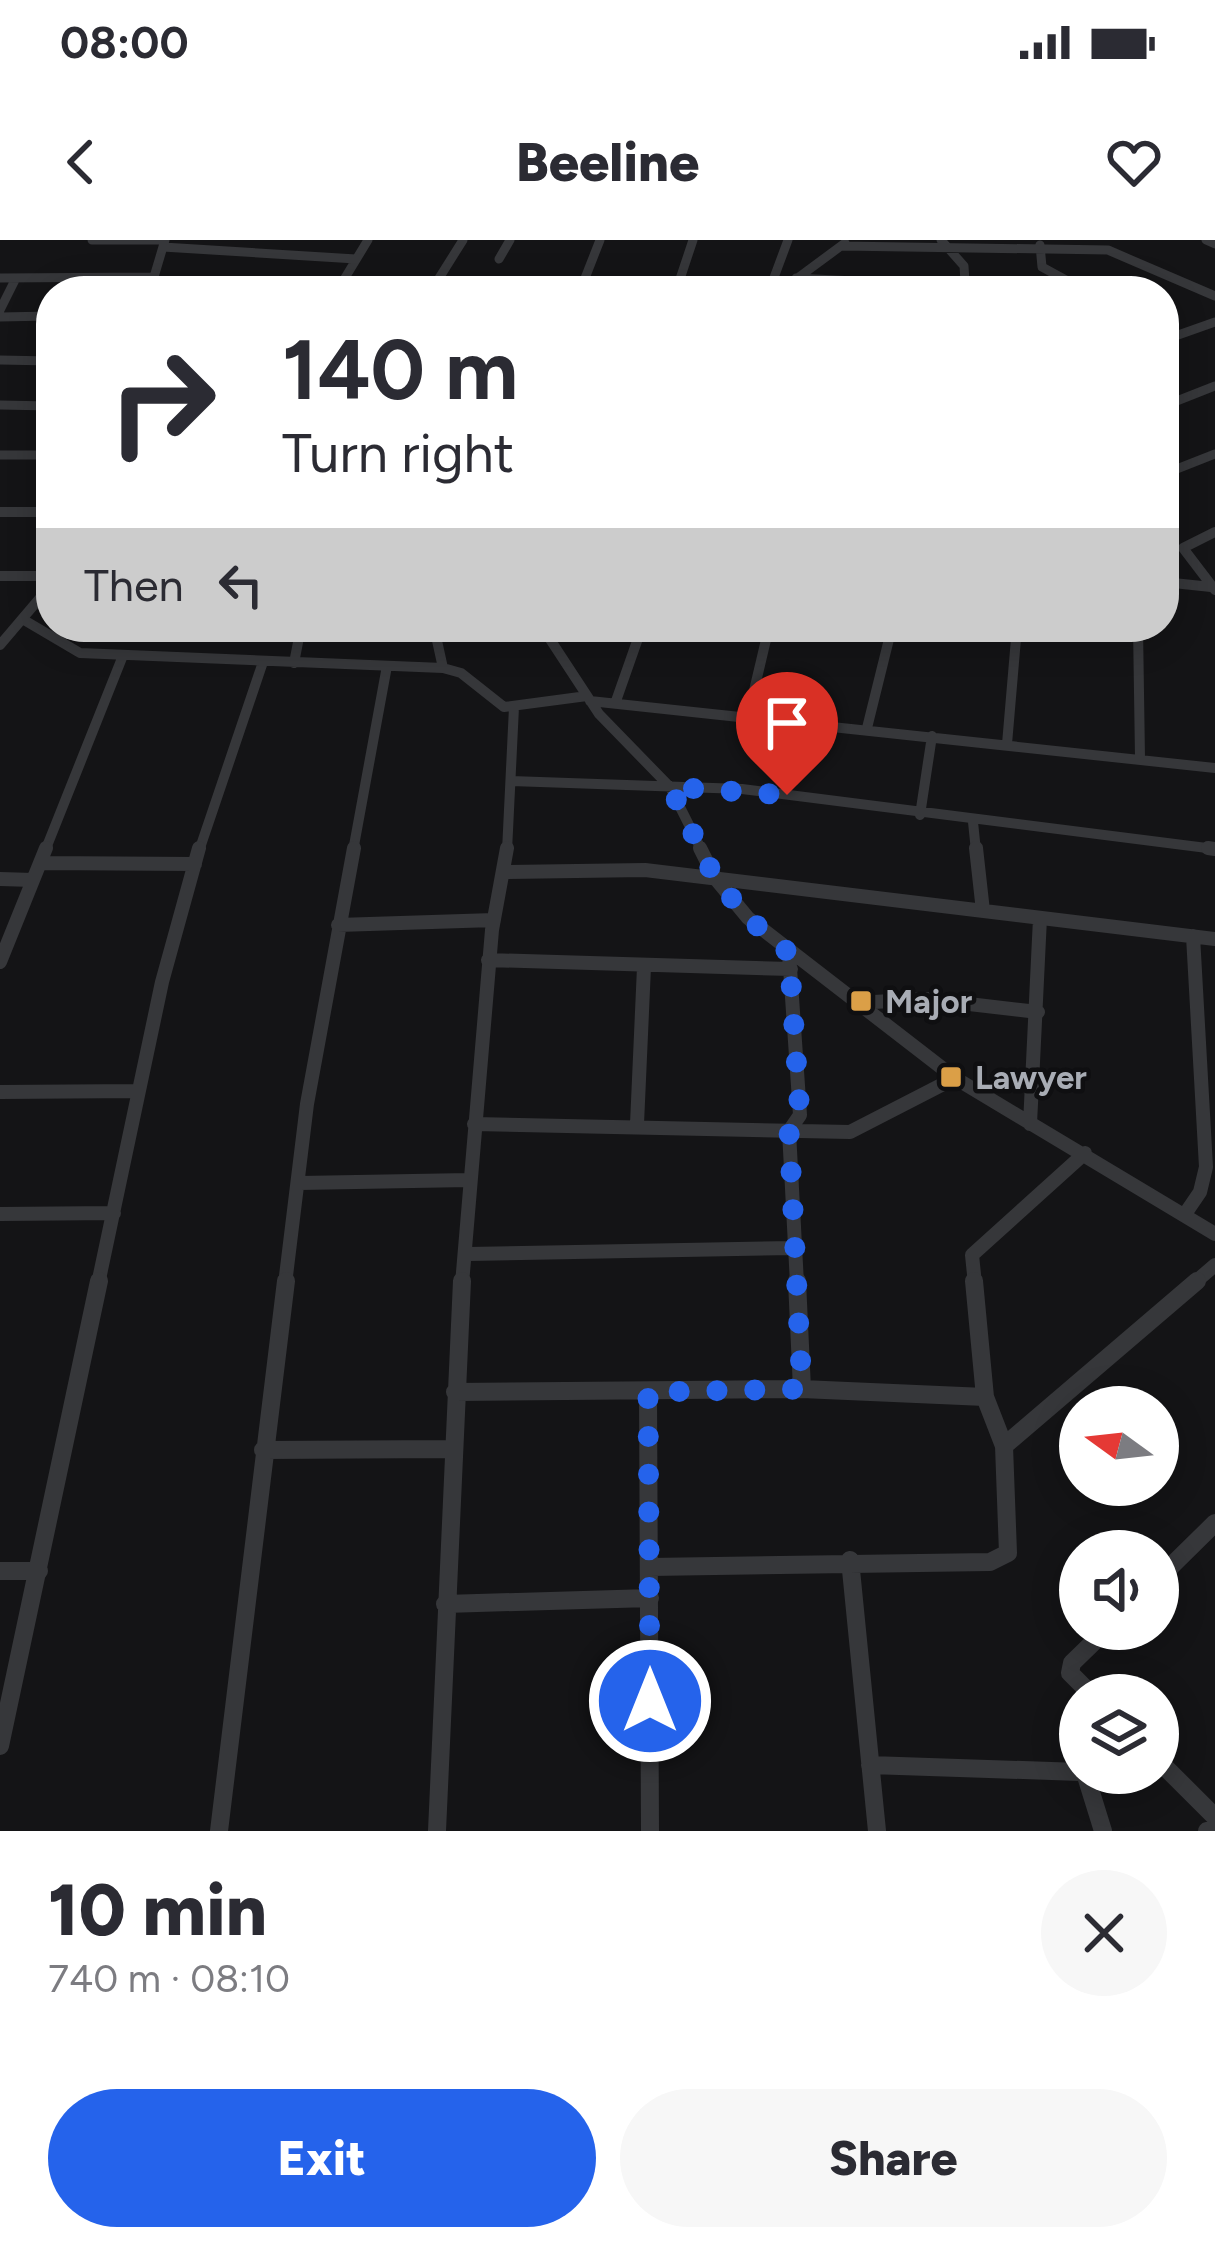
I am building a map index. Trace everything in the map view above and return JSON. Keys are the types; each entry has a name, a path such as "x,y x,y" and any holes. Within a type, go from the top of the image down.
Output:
{"street":[{"path":"92,240 356,259"},
{"path":"346,276 368,240"},
{"path":"440,276 463,240"},
{"path":"500,259 510,240"},
{"path":"586,276 600,240"},
{"path":"681,276 693,240"},
{"path":"775,276 788,240"},
{"path":"941,240 968,276"},
{"path":"1206,240 1215,244"},
{"path":"153,276 164,242"},
{"path":"799,276 845,243 949,250 1040,244 1118,252 1171,276"},
{"path":"1040,244 1042,266 1060,276"},
{"path":"0,278 36,279"},
{"path":"16,278 0,313 36,315"},
{"path":"1179,280 1215,296"},
{"path":"1179,332 1215,322"},
{"path":"0,360 36,361"},
{"path":"1179,400 1215,386"},
{"path":"0,405 36,406"},
{"path":"1179,468 1215,454"},
{"path":"0,455 36,455"},
{"path":"0,512 36,512"},
{"path":"1213,589 1183,548 1215,532"},
{"path":"0,575 36,581"},
{"path":"1179,584 1213,589"},
{"path":"1,642 36,604"},
{"path":"24,620 36,628"},
{"path":"57,642 67,649 122,658 442,668 461,673 497,704 514,707 589,698 748,716 871,722 885,730 1215,768"},
{"path":"294,663 298,642"},
{"path":"437,642 442,668"},
{"path":"552,642 589,698 670,787 715,878 790,961 856,1003 955,1078 1215,1234"},
{"path":"616,701 637,642"},
{"path":"748,716 765,642"},
{"path":"871,722 889,642"},
{"path":"1007,744 1016,642"},
{"path":"1138,642 1140,758"},
{"path":"0,962 122,658"},
{"path":"0,1746 139,1091 195,864 263,662"},
{"path":"219,1831 307,1104 387,666"},
{"path":"437,1831 451,1448 468,1254 469,1180 488,960 506,872 514,707"},
{"path":"920,814 932,736"},
{"path":"511,781 742,789 973,822 1215,849"},
{"path":"973,822 983,911"},
{"path":"40,863 195,864"},
{"path":"506,872 645,870 1215,939"},
{"path":"0,879 33,880"},
{"path":"1030,1124 1040,918"},
{"path":"338,925 494,920"},
{"path":"1185,1214 1199,1192 1206,1167 1193,936"},
{"path":"488,960 644,967 790,961"},
{"path":"790,961 800,1115 789,1131 792,1248 802,1389"},
{"path":"637,1124 644,967"},
{"path":"856,1003 926,999 1037,1012"},
{"path":"474,1124 863,1130 955,1078"},
{"path":"0,1092 139,1091"},
{"path":"650,1567 850,1560 990,1562 1008,1553 1004,1446 985,1396 972,1255 1085,1153"},
{"path":"299,1183 469,1180"},
{"path":"0,1214 113,1213"},
{"path":"468,1254 601,1247 792,1248"},
{"path":"1004,1446 1215,1264"},
{"path":"455,1392 802,1389 985,1396"},
{"path":"648,1392 650,1831"},
{"path":"263,1450 451,1448"},
{"path":"1179,1558 1215,1522"},
{"path":"850,1560 877,1831"},
{"path":"0,1571 39,1571"},
{"path":"445,1604 650,1598"},
{"path":"1071,1674 1072,1663 1085,1650"},
{"path":"871,1765 1059,1771"},
{"path":"1179,1781 1215,1817"},
{"path":"1090,1794 1103,1831"}],"place":[{"name":"Major","path":"861,1001"},
{"name":"Lawyer","path":"951,1077"}],"route":[{"path":"650,1701 648,1392 802,1389 789,1131 800,1115 789,953 748,918 715,878 670,787 787,795"}]}
